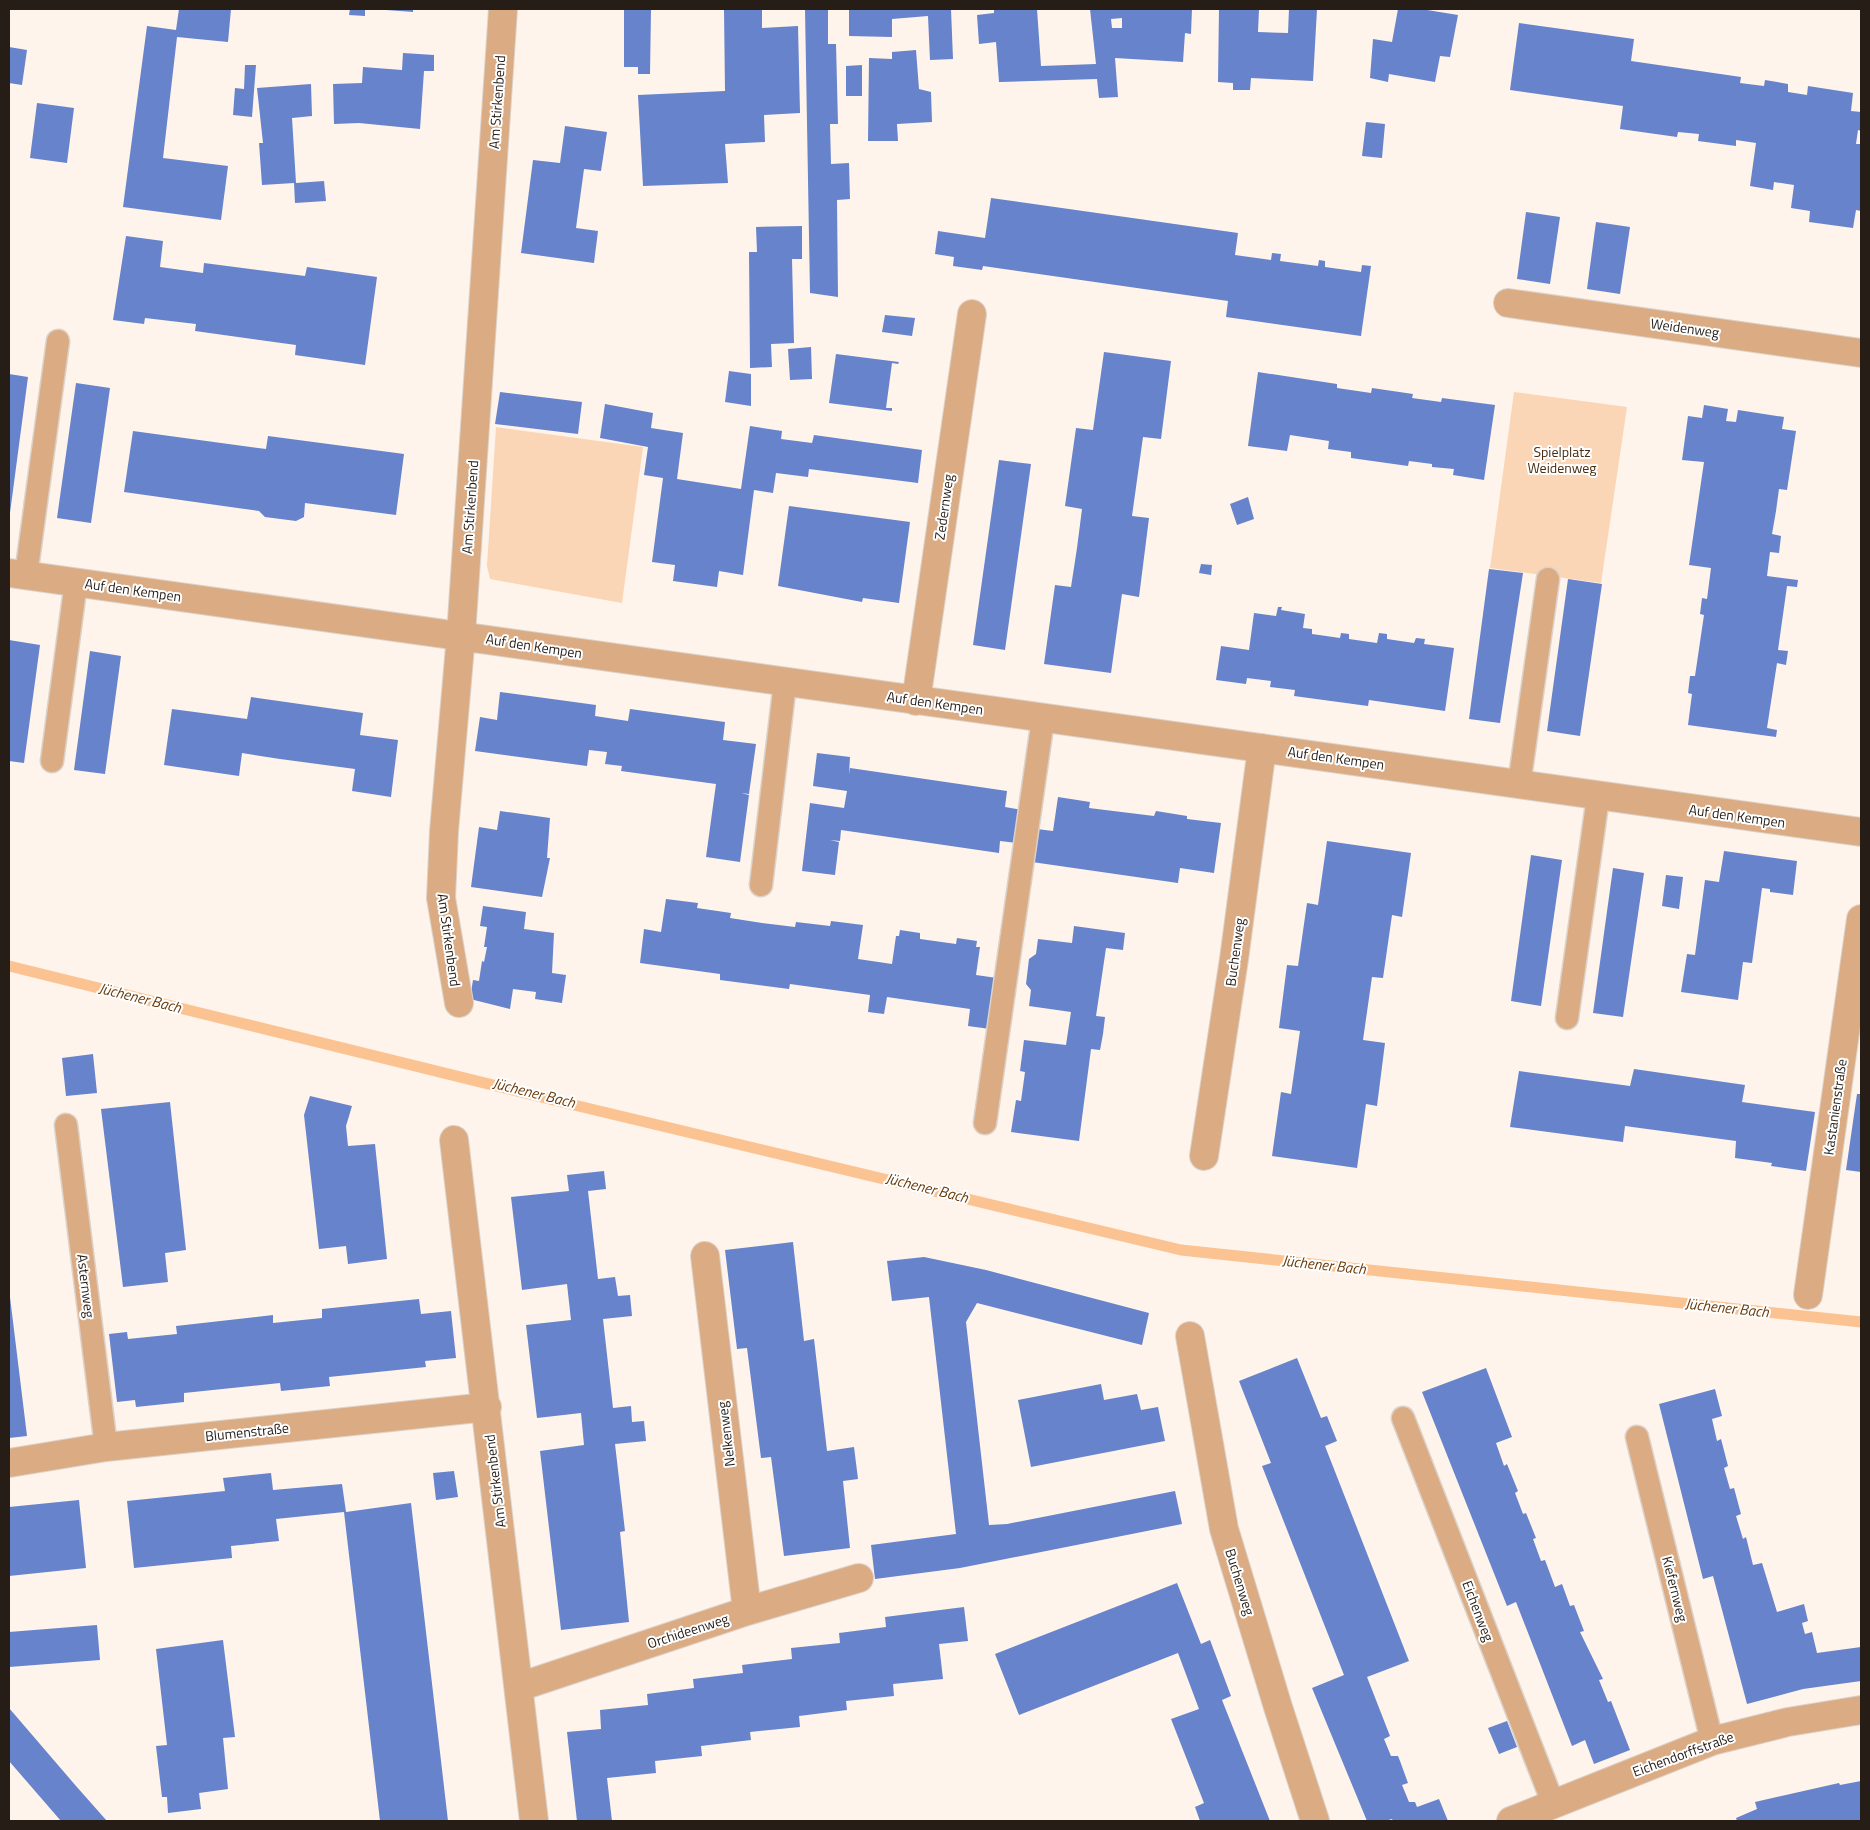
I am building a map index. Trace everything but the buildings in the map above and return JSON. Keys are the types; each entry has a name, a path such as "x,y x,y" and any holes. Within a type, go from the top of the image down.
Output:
{"street":[{"name":"Am Stirkenbend","path":"459,1003 441,898 445,821 461,635 503,9"},
{"name":"Weidenweg","path":"1508,302 1861,353"},
{"name":"Zedernweg","path":"916,701 972,314"},
{"name":"Auf den Kempen","path":"17,574 461,635 785,683 1262,748 1598,797 1861,832"},
{"name":"Buchenweg","path":"1204,1156 1234,959 1262,748"},
{"name":"Kastanienstraße","path":"1808,1295 1861,918"},
{"name":"Am Stirkenbend","path":"454,1140 487,1406 534,1821"},
{"name":"Nelkenweg","path":"705,1256 747,1611"},
{"name":"Buchenweg","path":"1190,1336 1224,1529 1278,1707 1316,1821"},
{"name":"Blumenstraße","path":"9,1463 106,1447 487,1406"},
{"name":"Orchideenweg","path":"519,1687 747,1611 859,1578"},
{"name":"Eichendorffstraße","path":"1511,1821 1712,1741 1788,1722 1861,1710"}],"lane":[{"path":"17,574 58,341"},
{"path":"1519,785 1548,579"},
{"path":"52,761 76,582"},
{"path":"761,885 785,683"},
{"path":"985,1123 1043,718"},
{"path":"1567,1018 1598,797"},
{"name":"Asternweg","path":"66,1125 106,1447"},
{"name":"Eichenweg","path":"1403,1418 1553,1804"},
{"name":"Kiefernweg","path":"1637,1437 1712,1741"}],"green space":[{"name":"Spielplatz Weidenweg","path":"1514,392 1627,407 1601,583 1490,568"},
{"path":"496,427 643,447 622,603 490,579 487,566"}],"waterway":[{"name":"Jüchener Bach","path":"9,966 570,1104 1181,1250 1861,1322"}]}
